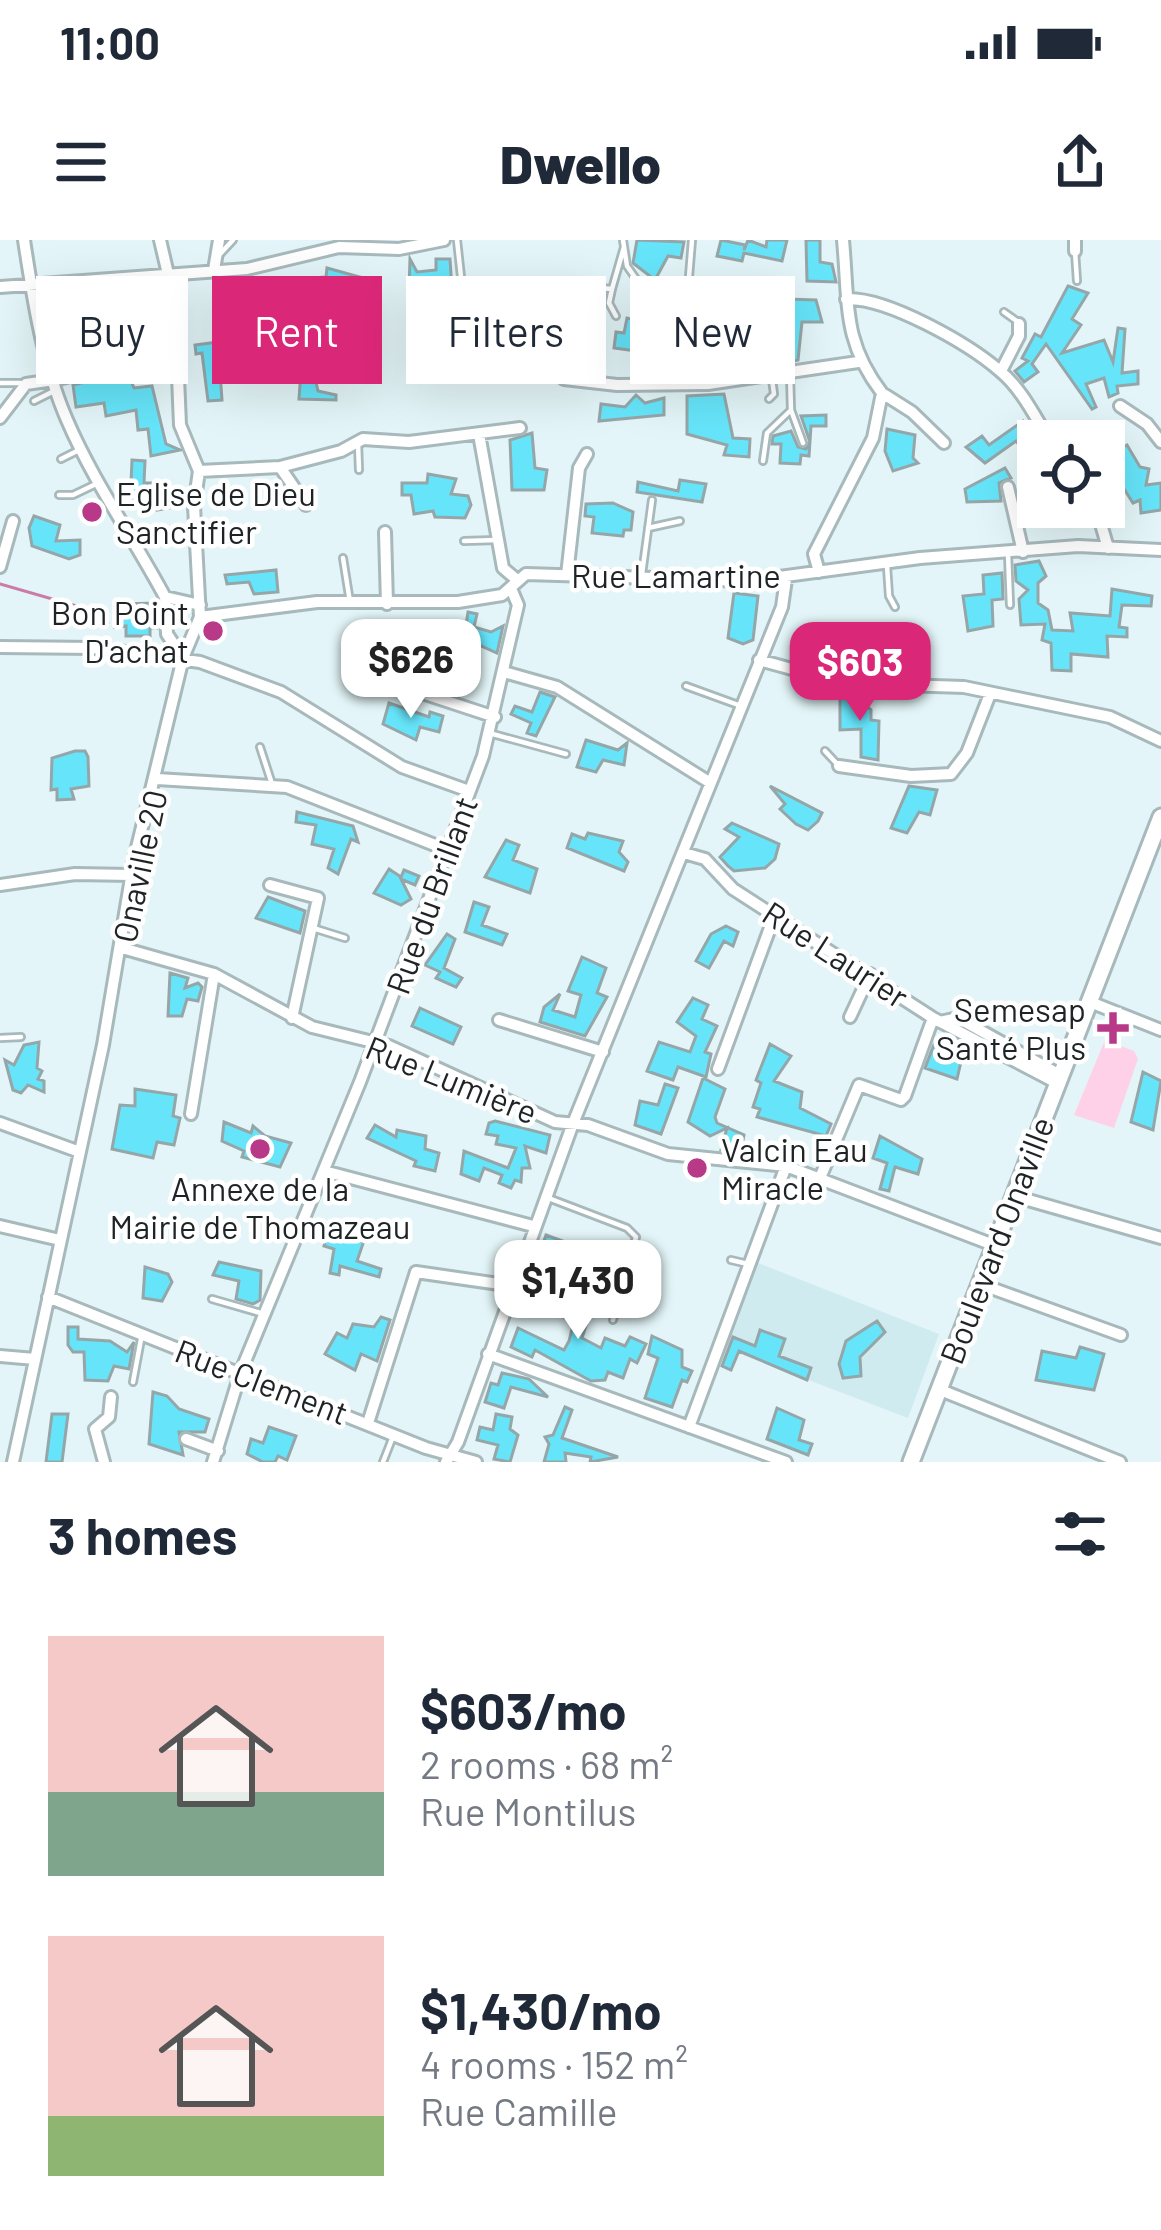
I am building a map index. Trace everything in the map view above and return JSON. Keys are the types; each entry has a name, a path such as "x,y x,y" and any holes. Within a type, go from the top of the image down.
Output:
{"street":[{"path":"24,240 55,385 115,515 165,597 167,634 183,658"},
{"name":"Onaville 20","path":"13,1462 122,948 131,875 158,779 183,658 200,610 194,506 199,471 180,424 168,271 160,240"},
{"path":"0,286 279,265 339,247 399,249 443,240"},
{"path":"843,240 846,299 858,362 882,393 912,412 944,443"},
{"path":"214,270 217,246"},
{"path":"846,299 865,299 923,324 1001,371 1035,420"},
{"path":"1001,371 1018,336 1018,324"},
{"path":"795,373 858,362"},
{"path":"0,418 26,384 55,385"},
{"path":"606,384 642,384"},
{"path":"448,1459 533,1226 791,577 814,554 872,438 882,393"},
{"path":"1120,406 1161,442"},
{"path":"199,471 280,467 358,443 520,428"},
{"path":"479,434 496,539 503,568 514,585"},
{"path":"567,575 579,469 587,454"},
{"path":"280,467 309,507"},
{"path":"1008,487 1023,552"},
{"path":"0,567 14,516"},
{"path":"1102,528 1108,548"},
{"path":"385,532 387,604"},
{"name":"Rue Lamartine","path":"165,597 200,610 458,602 567,575 641,580 791,577 920,558 1108,548 1161,550"},
{"path":"814,554 819,572"},
{"name":"Rue du Brillant","path":"215,1457 241,1371 375,1043 490,733 518,605 514,585"},
{"path":"0,647 95,648 183,658 281,692 402,767 469,791"},
{"path":"759,660 843,683 934,682 1110,717 1161,742"},
{"path":"504,672 568,693 709,782"},
{"path":"425,694 495,717"},
{"path":"839,766 911,776 951,774 967,753 991,694"},
{"path":"158,779 272,784 445,849"},
{"name":"Boulevard Onaville","path":"911,1462 1161,817"},
{"name":"Rue Laurier","path":"684,853 705,859 733,889 936,1020 1058,1079"},
{"path":"0,885 75,874 131,875"},
{"path":"270,885 318,898 292,1018"},
{"path":"718,1069 775,917"},
{"name":"Rue Lumière","path":"122,948 214,974 292,1018 375,1043 572,1126 587,1125 668,1154 786,1166 996,1246"},
{"path":"191,1114 214,974"},
{"path":"850,1017 870,974"},
{"path":"1090,1002 1161,1030"},
{"path":"499,1020 603,1052"},
{"path":"820,1178 860,1085 901,1100 936,1020"},
{"path":"0,1123 77,1151"},
{"path":"689,1427 786,1166"},
{"path":"325,1171 533,1226"},
{"path":"1013,1196 1161,1238"},
{"path":"0,1226 60,1240"},
{"path":"368,1423 412,1269 513,1286"},
{"path":"980,1284 1121,1335"},
{"name":"Rue Clement","path":"48,1297 241,1371 448,1459 476,1462"},
{"path":"488,1354 786,1462"},
{"path":"0,1356 35,1359"},
{"path":"938,1389 1120,1462"},
{"path":"104,1462 95,1430 109,1418 111,1397"},
{"path":"185,1439 215,1457"}],"lane":[{"path":"217,246 229,250 233,240"},
{"path":"458,240 462,276"},
{"path":"689,276 692,240"},
{"path":"623,243 634,276"},
{"path":"616,316 609,303 623,243"},
{"path":"1075,246 1077,281"},
{"path":"606,289 612,289"},
{"path":"1004,312 1018,324"},
{"path":"0,383 26,384"},
{"path":"34,401 58,384"},
{"path":"769,399 774,394 773,384"},
{"path":"790,384 791,410 803,443"},
{"path":"754,452 763,457 767,433 791,410"},
{"path":"358,443 359,470"},
{"path":"61,459 81,449"},
{"path":"59,495 73,495 101,482"},
{"path":"641,580 652,500"},
{"path":"648,528 680,520"},
{"path":"464,542 496,539"},
{"path":"1008,554 1010,605"},
{"path":"344,558 350,602"},
{"path":"887,566 889,596 895,607"},
{"path":"686,686 741,706"},
{"path":"490,733 566,754"},
{"path":"260,747 272,784"},
{"path":"825,752 839,766"},
{"path":"313,928 346,938"},
{"path":"0,1038 21,1037"},
{"path":"545,1197 627,1228 636,1237 613,1320"},
{"path":"731,1260 753,1265"},
{"path":"212,1299 264,1314"},
{"path":"133,1382 142,1334"},
{"path":"383,1462 394,1433"}],"shaded area":[{"path":"1105,1040 1134,1051 1138,1059 1114,1128 1074,1115"},
{"path":"758,1263 939,1334 908,1418 725,1348"}],"building":[{"path":"637,240 684,242 681,258 668,256 657,276 633,263"},
{"path":"721,240 745,245 744,250 748,240 766,247 767,240 787,240 782,261 744,253 742,261 717,256"},
{"path":"806,240 820,240 820,262 832,264 836,282 807,281"},
{"path":"410,259 417,272 436,270 436,259 450,259 451,276 409,276"},
{"path":"327,268 356,276 326,276"},
{"path":"1068,286 1088,293 1072,319 1081,325 1062,353 1104,340 1113,362 1118,328 1125,329 1122,373 1138,371 1138,384 1117,386 1118,393 1109,397 1104,378 1086,384 1096,407 1092,409 1046,344 1032,364 1038,372 1024,382 1015,371 1028,361 1022,358 1035,334 1041,337"},
{"path":"795,299 816,300 822,322 802,322 798,360"},
{"path":"627,318 630,350 614,348 616,332 624,333"},
{"path":"212,343 212,384 221,384 222,400 208,401 202,353 196,354 195,345"},
{"path":"300,384 316,384 318,391 336,395 336,400 299,399"},
{"path":"73,385 152,386 166,444 180,450 151,456 148,429 138,430 136,410 106,416 104,403 76,407"},
{"path":"724,394 733,438 750,439 749,457 724,455 727,445 687,434 687,396"},
{"path":"636,395 645,403 664,398 664,415 599,421 601,404 625,407"},
{"path":"826,415 826,426 811,426 810,442 801,416"},
{"path":"1017,425 1017,442 985,463 966,447 982,436 989,445"},
{"path":"887,429 915,435 913,458 918,463 893,471 885,451"},
{"path":"791,431 798,447 806,449 810,442 809,456 801,455 800,464 780,463 781,444 772,444 773,436"},
{"path":"532,433 535,468 547,470 544,490 512,490 510,440"},
{"path":"1125,446 1140,467 1149,469 1146,485 1161,483 1161,510 1141,513 1140,500 1133,503 1125,490"},
{"path":"132,460 145,461 144,483 165,483 169,508 157,510 153,501 120,500 119,482 131,483"},
{"path":"1005,468 1011,478 999,483 1001,501 967,502 965,489"},
{"path":"428,474 456,479 451,494 468,496 471,505 465,518 435,517 433,511 414,514 411,495 402,495 402,483 427,483"},
{"path":"680,480 706,484 702,502 637,492 638,482 678,491"},
{"path":"613,503 633,512 631,530 624,530 623,536 592,533 594,517 585,516 586,504"},
{"path":"34,516 60,525 56,541 80,540 80,555 69,559 32,546 29,528"},
{"path":"1039,561 1046,576 1038,583 1038,603 1048,610 1052,630 1073,631 1070,613 1110,616 1112,589 1152,596 1151,606 1122,605 1119,627 1127,628 1127,637 1107,636 1108,657 1071,654 1071,671 1052,670 1051,643 1042,640 1045,624 1021,625 1019,599 1028,590 1016,581 1015,565"},
{"path":"276,570 278,592 254,594 249,582 227,584 225,575"},
{"path":"1002,573 1003,599 992,600 993,626 968,631 963,596 984,594 983,575"},
{"path":"734,593 758,596 753,640 743,644 728,638"},
{"path":"156,603 157,628 150,628 150,636 126,636 126,626 115,627 120,604"},
{"path":"468,612 477,614 474,627 491,632 503,626 497,653 464,638"},
{"path":"427,643 410,690 394,685 408,649"},
{"path":"540,692 555,697 536,736 527,733 531,723 511,714 515,706 532,712"},
{"path":"840,692 854,695 871,710 871,720 879,721 878,760 861,757 861,729 840,730"},
{"path":"389,703 429,717 430,712 443,716 439,732 420,727 416,740 383,724"},
{"path":"586,740 618,750 627,743 624,765 603,760 596,772 577,767"},
{"path":"85,751 88,757 89,786 71,789 74,799 57,800 57,789 51,790 52,758"},
{"path":"770,786 822,813 818,821 808,830 796,824 780,809 785,804"},
{"path":"909,786 937,790 930,815 919,812 907,833 891,828"},
{"path":"297,812 353,826 358,842 351,839 338,874 328,868 334,849 312,844 316,825 296,822"},
{"path":"732,823 779,844 775,859 765,868 734,871 728,866 720,857 739,837 725,829"},
{"path":"588,833 623,841 619,852 628,862 624,871 567,848 572,834 585,839"},
{"path":"506,840 519,845 513,860 537,869 530,893 485,877"},
{"path":"389,869 401,877 404,870 419,876 415,885 401,879 411,899 401,905 374,893"},
{"path":"268,897 305,911 300,933 256,918"},
{"path":"474,902 489,907 482,925 507,934 502,945 465,932"},
{"path":"726,926 738,932 733,946 724,941 709,968 696,961 711,934"},
{"path":"447,934 455,939 444,968 462,978 456,987 436,978 440,972 425,965"},
{"path":"582,957 606,968 597,993 607,997 585,1036 540,1022 544,1007 560,994 553,1010 575,1017 581,995 568,991"},
{"path":"170,973 188,978 185,988 198,983 202,987 198,1001 187,999 182,1016 168,1016"},
{"path":"693,998 708,1005 702,1019 717,1026 705,1052 711,1054 706,1077 678,1067 673,1080 647,1071 659,1042 690,1052 696,1036 677,1022"},
{"path":"420,1008 461,1027 453,1044 412,1026"},
{"path":"936,1039 963,1053 957,1079 925,1068"},
{"path":"39,1042 37,1068 42,1071 38,1079 44,1081 44,1092 28,1085 21,1093 13,1090 5,1060 14,1065 24,1045"},
{"path":"770,1044 791,1056 774,1081 802,1092 800,1108 831,1124 826,1136 757,1117 760,1109 753,1107 761,1083 756,1080"},
{"path":"1143,1072 1161,1081 1153,1130 1131,1122"},
{"path":"703,1078 725,1089 715,1117 717,1123 744,1135 741,1152 721,1150 727,1128 710,1136 688,1122"},
{"path":"665,1084 678,1088 661,1134 635,1125 640,1101 658,1105"},
{"path":"135,1089 176,1095 173,1116 180,1118 174,1145 157,1142 153,1158 112,1149 120,1105 135,1106"},
{"path":"224,1122 251,1133 253,1126 265,1136 291,1143 280,1167 242,1157 244,1151 222,1141"},
{"path":"489,1123 550,1135 546,1153 525,1146 530,1168 522,1168 521,1182 515,1180 511,1188 499,1183 502,1175 484,1168 479,1181 461,1174 464,1151 508,1168 516,1148 496,1144 498,1136 486,1134"},
{"path":"375,1125 396,1137 397,1130 426,1136 425,1149 439,1153 435,1171 414,1166 416,1161 367,1138"},
{"path":"880,1136 922,1159 918,1174 895,1167 889,1191 880,1189 887,1163 873,1158"},
{"path":"332,1220 367,1232 357,1261 381,1269 379,1277 340,1266 339,1275 330,1273 334,1249 324,1246"},
{"path":"546,1235 584,1249 576,1271 538,1258"},
{"path":"219,1262 261,1271 260,1300 253,1304 236,1299 239,1281 213,1275"},
{"path":"145,1267 168,1274 172,1282 162,1301 143,1298"},
{"path":"544,1283 574,1294 568,1308 589,1316 582,1338 601,1348 605,1338 625,1346 630,1337 646,1344 637,1363 630,1359 623,1378 608,1372 605,1380 591,1381 535,1350 532,1357 511,1347 518,1328 564,1350 569,1341 574,1321 535,1306"},
{"path":"381,1317 390,1320 377,1361 361,1354 355,1370 325,1354 337,1333 347,1338 353,1324 374,1327"},
{"path":"877,1321 885,1332 860,1357 861,1376 843,1378 839,1364 846,1341"},
{"path":"68,1327 78,1327 78,1339 110,1341 127,1352 134,1342 129,1369 114,1366 108,1381 85,1380 84,1352 73,1352 68,1345"},
{"path":"760,1330 785,1339 779,1356 811,1368 807,1380 739,1351 731,1370 722,1366 733,1337 755,1346"},
{"path":"652,1336 682,1350 682,1367 692,1371 687,1382 682,1380 672,1407 645,1398 658,1358 648,1354"},
{"path":"1080,1347 1104,1354 1094,1390 1036,1380 1042,1351 1076,1358"},
{"path":"502,1373 529,1379 548,1397 511,1387 504,1408 485,1402 491,1383 498,1385"},
{"path":"153,1392 167,1396 179,1409 209,1419 205,1432 179,1432 183,1455 149,1444"},
{"path":"565,1407 572,1410 562,1438 618,1457 590,1462 591,1457 565,1453 566,1462 544,1462 549,1444 545,1437 553,1435"},
{"path":"777,1408 804,1420 799,1440 812,1444 808,1455 767,1439"},
{"path":"52,1414 68,1414 62,1462 46,1462"},
{"path":"496,1414 512,1417 510,1429 518,1435 510,1462 494,1459 498,1445 477,1440 480,1427 493,1430"},
{"path":"269,1427 296,1436 287,1460 278,1456 275,1462 263,1462 247,1454 251,1439 263,1443"}],"waterway":[{"path":"0,584 87,609 108,623"}],"place":[{"name":"Eglise de Dieu Sanctifier","path":"92,512"},
{"name":"Bon Point D'achat","path":"213,631"},
{"name":"Semesap Santé Plus","path":"1113,1028"},
{"name":"Annexe de la Mairie de Thomazeau","path":"260,1149"},
{"name":"Valcin Eau Miracle","path":"697,1168"}]}
